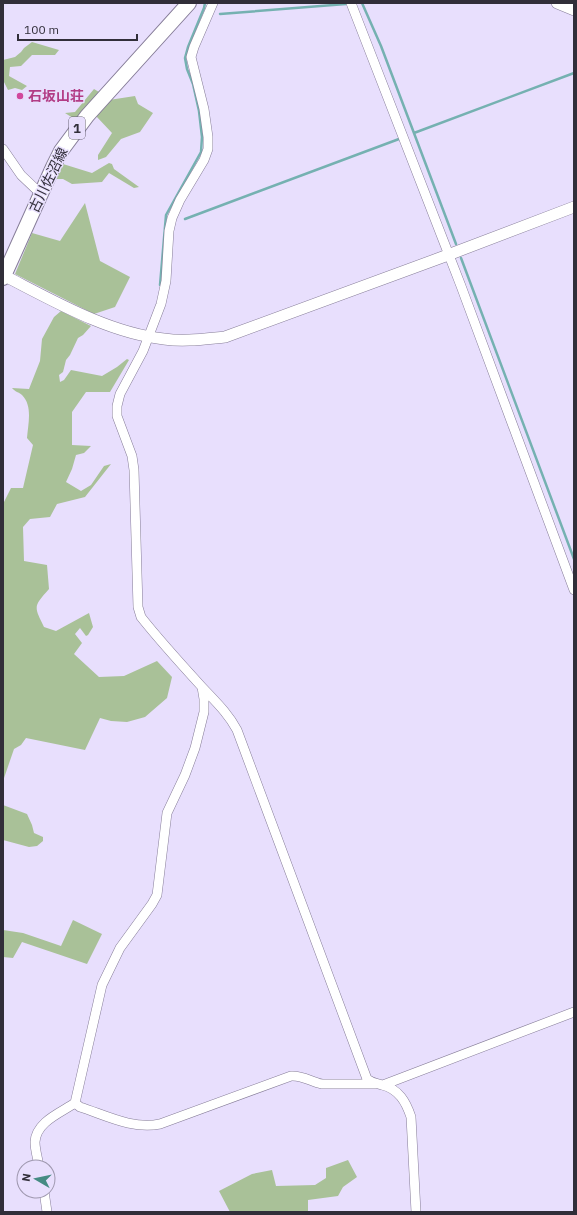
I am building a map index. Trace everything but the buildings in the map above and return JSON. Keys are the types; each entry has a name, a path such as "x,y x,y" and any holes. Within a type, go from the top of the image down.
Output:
{"main road":[{"name":"古川佐沼線","path":"3,276 52,167 73,134 87,116 189,3"}],"street":[{"path":"213,3 191,57 204,108 208,149 204,160 180,200 172,218 169,231 166,281 161,304 143,351 120,394 117,406 117,416 132,456 134,470 138,607 140,617 202,687 221,706 230,718 242,742 367,1079 397,1093 405,1100 411,1118 416,1212"},
{"path":"351,3 574,590"},
{"path":"557,3 574,10"},
{"path":"3,149 22,175 41,194"},
{"path":"3,276 92,319 148,337 191,340 224,337 574,207"},
{"path":"38,1159 35,1142 39,1128 44,1123 75,1104 102,985 120,948 146,914 156,894 167,813 185,775 195,748 204,712 202,687"},
{"path":"75,1104 80,1107 136,1125 152,1126 291,1076 303,1077 322,1084 379,1084 574,1012"},
{"path":"45,1199 47,1212"}],"green space":[{"path":"32,42 59,50 55,55 32,55 21,66 10,67 9,76 27,86 22,90 15,88 8,90 3,80 3,60 15,57"},
{"path":"94,89 99,92 98,96 76,120 65,113 75,112"},
{"path":"135,96 138,104 153,113 140,132 121,139 106,157 98,160 98,155 112,133 96,116 109,100"},
{"path":"109,163 112,164 114,169 139,187 134,188 109,173 102,182 72,184 63,179 56,179 63,164 92,173"},
{"path":"85,203 100,261 130,277 115,307 94,314 15,274 32,233 60,241"},
{"path":"61,311 91,326 78,338 66,360 63,372 59,375 60,382 64,380 71,370 102,376 127,359 129,360 110,392 86,392 72,412 72,445 91,446 84,453 76,455 66,482 81,491 91,485 104,466 111,464 85,497 57,504 50,517 30,519 23,527 24,561 47,565 49,589 38,603 38,615 44,627 56,631 89,613 93,627 86,636 80,628 75,634 82,643 74,654 99,677 124,676 157,661 172,677 167,698 145,717 127,722 111,721 100,718 85,750 26,738 21,745 14,749 3,781 3,504 11,488 23,488 33,445 27,438 29,415 28,404 22,395 12,388 29,389 40,361 42,339 54,317"},
{"path":"3,805 27,814 34,833 43,837 43,841 37,846 29,847 3,840"},
{"path":"73,920 102,934 87,964 22,942 13,958 3,957 3,930 23,933 61,946"},
{"path":"348,1160 357,1177 343,1187 338,1196 308,1200 308,1212 230,1212 219,1191 252,1174 272,1170 276,1186 315,1185 326,1178 326,1168"}],"waterway":[{"path":"160,285 166,215 201,152 202,137 199,111 185,58 205,3"},
{"path":"362,3 381,46 456,244"},
{"path":"220,14 346,4"},
{"path":"414,133 574,73"},
{"path":"185,219 399,139"},
{"path":"461,258 574,559"}],"place":[{"name":"石坂山荘","path":"20,96"}]}
